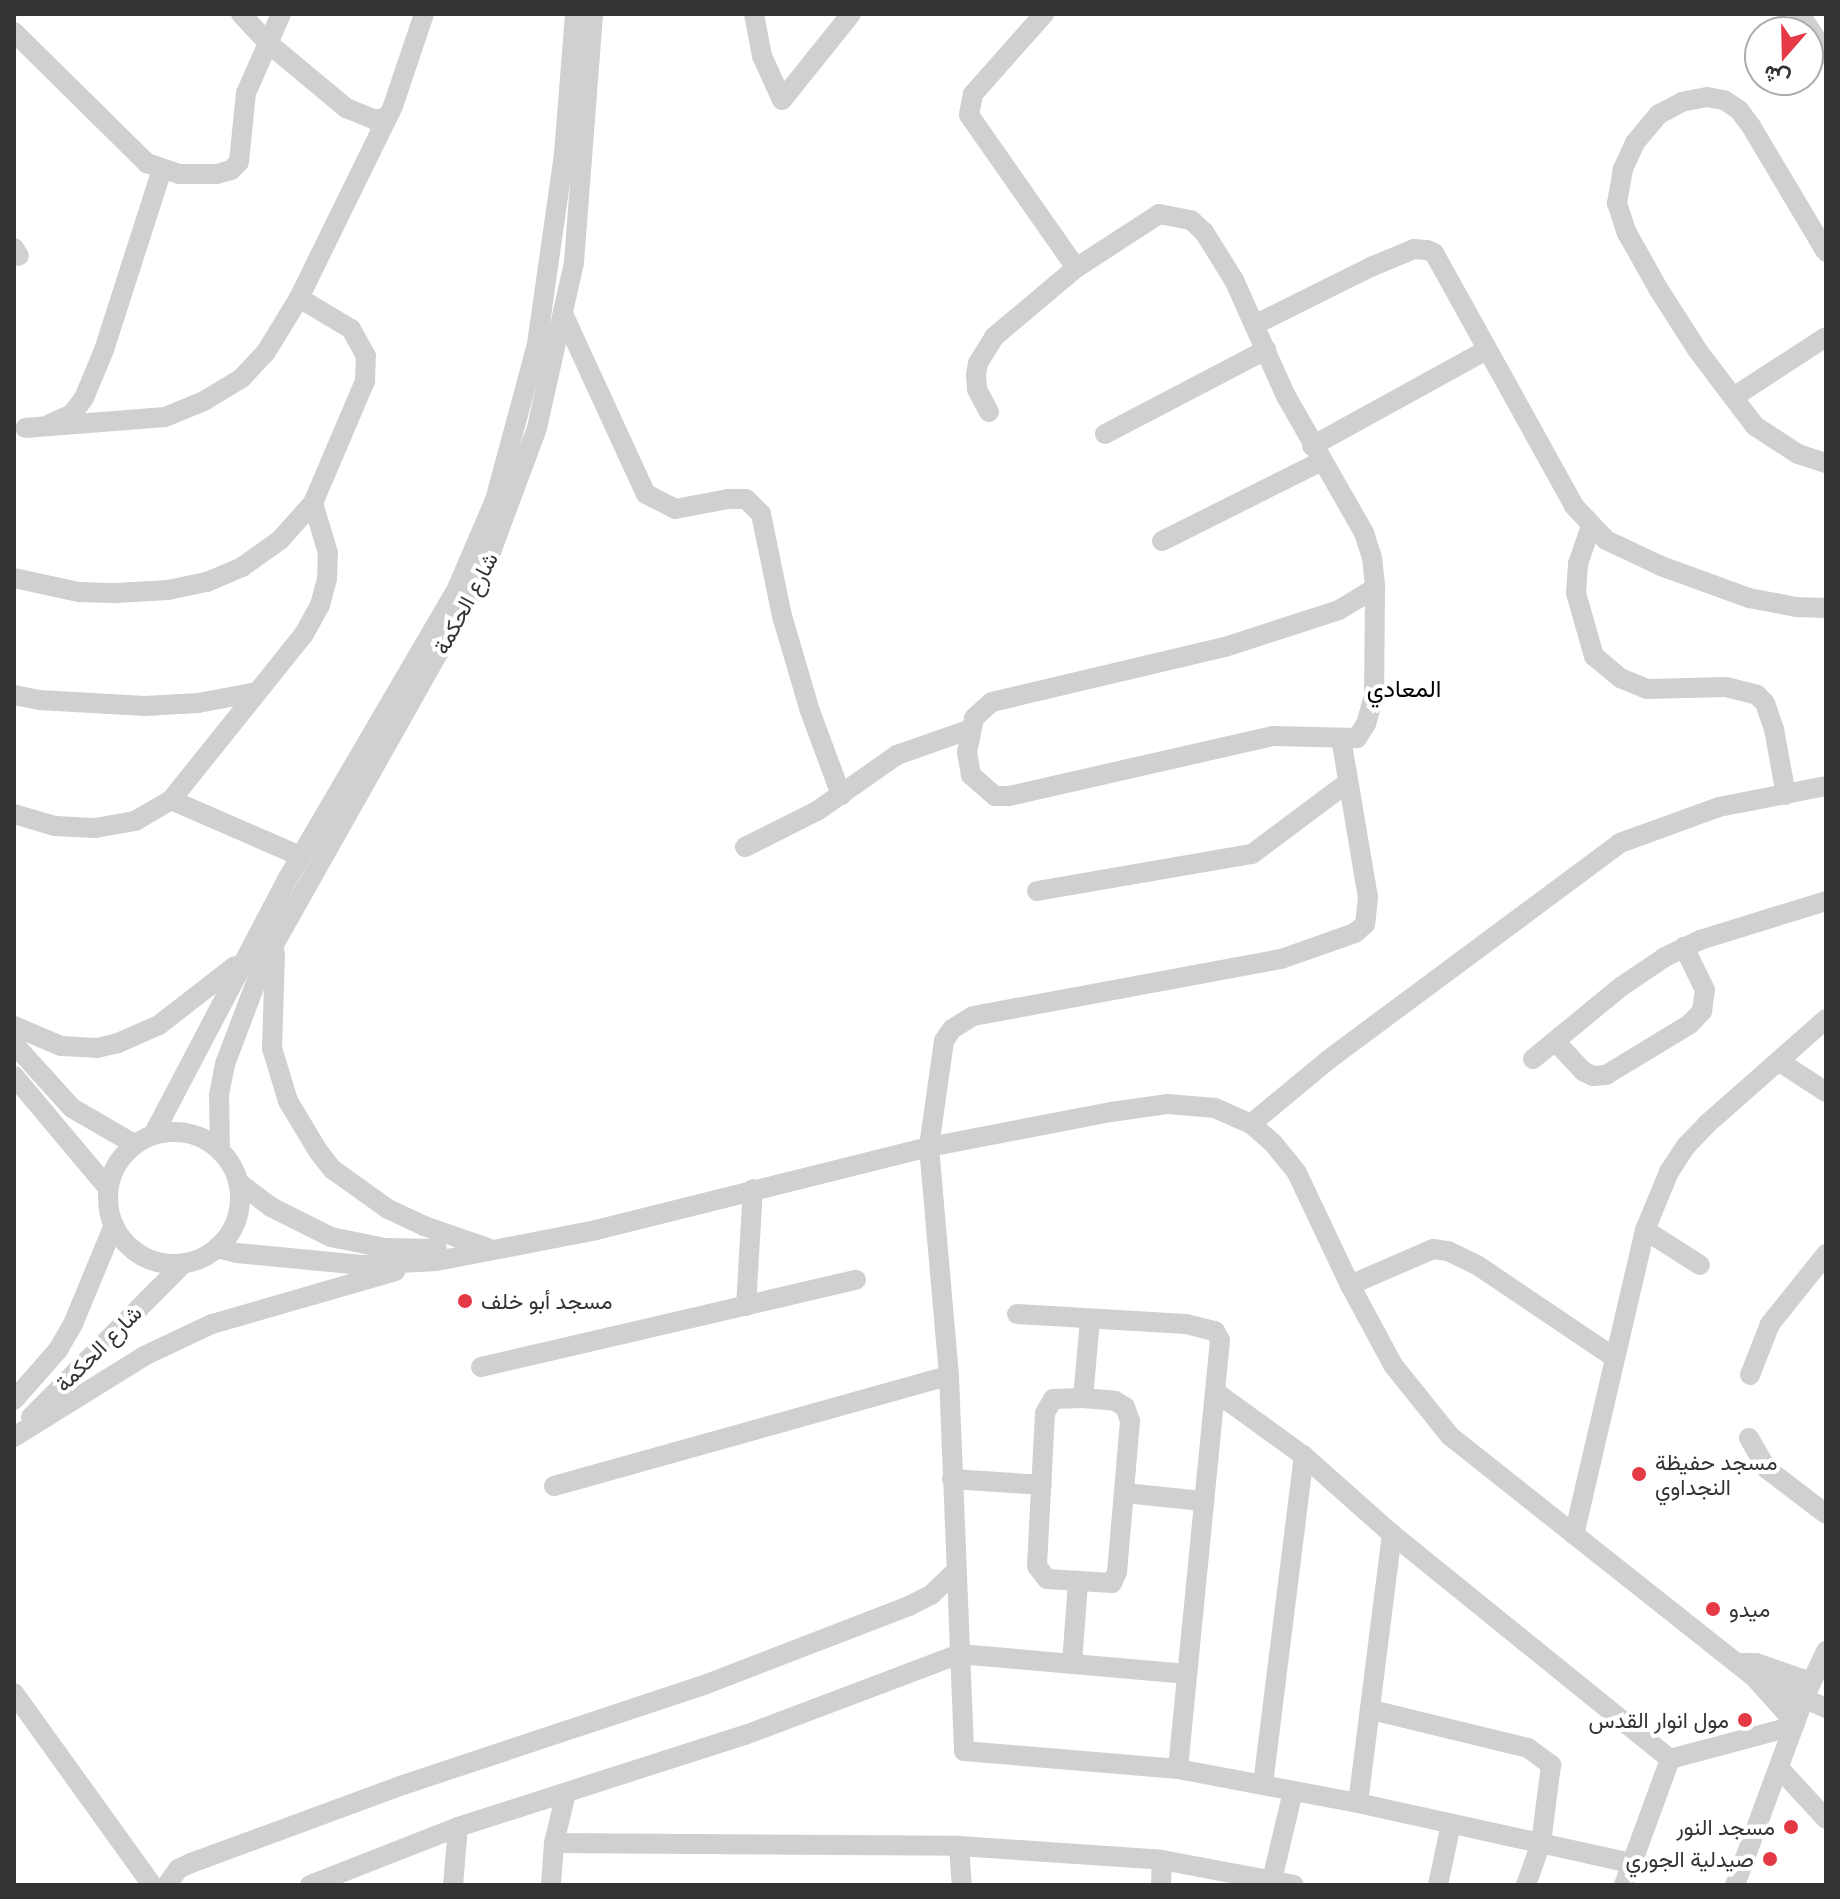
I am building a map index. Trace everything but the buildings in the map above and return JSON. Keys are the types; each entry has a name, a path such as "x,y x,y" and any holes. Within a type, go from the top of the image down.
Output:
{"street":[{"path":"241,14 268,43 356,114 375,120 386,117"},
{"path":"14,32 147,163 179,174 217,174 236,167 242,152 241,124 246,93 281,14"},
{"path":"19,427 165,417 204,401 250,369 266,352 299,298 386,117 424,14"},
{"name":"شارع الحكمة","path":"144,1140 300,856 456,591 495,500 524,403 539,328 564,154 575,14"},
{"name":"شارع الحكمة","path":"220,1151 219,1095 239,1020 277,936 482,576 537,428 564,316 582,195 593,14"},
{"path":"754,14 762,56 782,100 851,14"},
{"path":"1044,14 973,94 969,115 1076,268"},
{"path":"1800,14 1826,54"},
{"path":"1826,252 1751,126 1724,100 1707,97 1682,102 1659,114 1635,143 1619,186 1617,203 1627,233 1698,351 1767,436 1798,454 1826,463"},
{"path":"19,427 54,424 72,414 84,398 104,350 162,169"},
{"path":"989,412 977,389 978,363 994,337 1076,268 1159,214 1180,216 1204,232 1234,280 1317,454 1367,541 1375,588 1374,696 1360,736 1273,736 1008,796 995,796 971,775 967,752 971,729 982,708 992,702 1225,647 1339,610 1375,588"},
{"path":"1254,325 1373,266 1420,248 1434,253 1485,351 1574,506 1606,540 1629,553 1715,587 1796,607 1826,608"},
{"path":"14,578 79,592 168,590 207,582 242,567 280,540 313,503 365,381 366,356 351,329 299,298"},
{"path":"564,316 646,494 675,509 728,499 746,499 761,514 782,616 810,711 841,795"},
{"path":"1735,396 1826,337"},
{"path":"1105,434 1266,350"},
{"path":"1162,541 1317,454 1485,351"},
{"path":"14,814 55,826 95,828 135,821 171,800 304,634 320,605 327,579 328,553 313,503"},
{"path":"1591,526 1578,564 1576,593 1594,656 1620,678 1647,689 1726,687 1757,695 1765,703 1774,729 1786,795"},
{"path":"14,695 53,702 145,706 198,703 257,692"},
{"path":"745,847 841,795 913,746 971,729"},
{"path":"1341,738 1368,897 1367,916 1360,929 1339,941 1281,959 997,1010 961,1021 952,1029 942,1049 929,1147 949,1376 964,1751 1178,1769 1358,1803 1632,1863"},
{"path":"1037,891 1252,854 1347,783"},
{"path":"1251,1124 1328,1060 1620,843 1719,807 1826,786"},
{"path":"171,800 300,856"},
{"path":"1533,1059 1622,986 1684,947 1826,901"},
{"path":"277,936 271,997 272,1048 299,1124 332,1169 367,1196 424,1226 488,1248"},
{"path":"1555,1041 1583,1071 1593,1076 1606,1075 1690,1024 1702,1011 1705,990 1684,947"},
{"path":"14,1026 61,1046 97,1048 118,1043 159,1025 244,958"},
{"path":"1574,1535 1645,1230 1669,1172 1686,1146 1826,1019"},
{"path":"14,1044 72,1108 144,1140 189,1134 220,1151 238,1182 303,1225 356,1244 417,1250 513,1247"},
{"path":"1780,1062 1826,1092"},
{"path":"14,1076 108,1188"},
{"path":"14,1436 144,1356 212,1324 437,1261 513,1247 929,1147 1168,1104 1215,1108 1251,1124 1279,1149 1297,1173 1350,1285 1393,1365 1450,1436 1745,1670 1795,1725"},
{"path":"144,1140 116,1165 108,1188 114,1225 137,1253 160,1262 184,1263 217,1248 237,1218 238,1182"},
{"path":"746,1306 753,1189"},
{"name":"شارع الحكمة","path":"14,1400 58,1350 73,1324 114,1225"},
{"path":"1645,1230 1700,1265"},
{"path":"217,1248 252,1255 362,1265 437,1261"},
{"path":"1350,1285 1433,1249 1448,1251 1477,1265 1615,1358"},
{"path":"1750,1375 1770,1324 1826,1254"},
{"name":"شارع الحكمة","path":"14,1436 184,1263"},
{"path":"481,1367 856,1280"},
{"path":"1017,1314 1186,1324 1215,1331 1221,1351 1203,1501 1178,1769"},
{"path":"1083,1398 1090,1319"},
{"path":"554,1486 949,1376"},
{"path":"1217,1393 1304,1456 1392,1534 1670,1759"},
{"path":"1056,1398 1083,1398 1115,1401 1128,1413 1125,1493 1115,1580 1103,1584 1047,1579 1039,1573 1037,1546 1046,1407 1056,1398"},
{"path":"1749,1438 1767,1469 1826,1514"},
{"path":"1263,1784 1304,1456"},
{"path":"952,1479 1042,1485"},
{"path":"1125,1493 1203,1501"},
{"path":"1358,1803 1392,1534"},
{"path":"167,1885 178,1869 191,1863 403,1785 704,1685 909,1606 931,1595 956,1571"},
{"path":"1072,1664 1078,1582"},
{"path":"1735,1885 1808,1689 1826,1651"},
{"path":"310,1885 350,1878 458,1827 745,1735 959,1654 1187,1674"},
{"path":"1745,1670 1756,1663 1808,1689 1826,1708"},
{"path":"14,1693 152,1885"},
{"path":"1372,1710 1528,1748 1545,1758 1551,1765 1541,1843 1526,1885"},
{"path":"1670,1759 1795,1725"},
{"path":"1624,1885 1670,1759"},
{"path":"1780,1769 1826,1819"},
{"path":"1272,1880 1293,1791"},
{"path":"551,1885 554,1843 566,1793"},
{"path":"1438,1885 1451,1824"},
{"path":"453,1885 458,1827"},
{"path":"554,1843 959,1846 1162,1860 1294,1885"},
{"path":"959,1846 962,1885"},
{"path":"1161,1885 1162,1860"}],"place":[{"name":"مسجد أبو خلف","path":"465,1301"},
{"name":"مسجد حفيظة النجداوي","path":"1639,1474"},
{"name":"ميدو","path":"1713,1609"},
{"name":"مول انوار القدس","path":"1745,1720"},
{"name":"مسجد النور","path":"1791,1827"},
{"name":"صيدلية الجوري","path":"1770,1859"}],"district":[{"name":"المعادي","path":"1404,688"}]}
